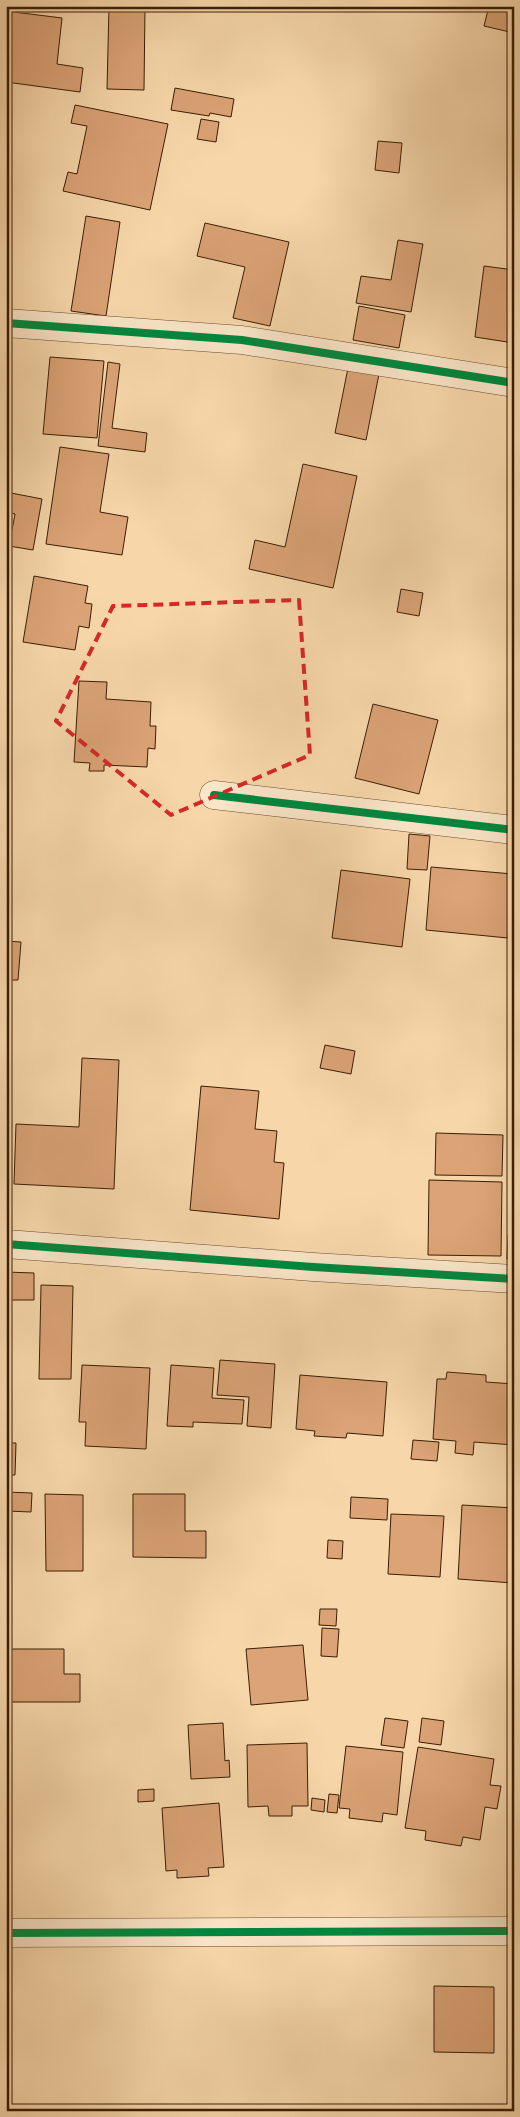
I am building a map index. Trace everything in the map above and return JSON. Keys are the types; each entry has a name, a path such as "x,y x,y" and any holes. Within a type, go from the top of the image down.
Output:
{"street":[{"path":"6,323 242,340 514,383"},
{"path":"214,795 514,830"},
{"path":"6,1244 313,1267 514,1279"},
{"path":"6,1933 514,1931"}],"highlighted area":[{"path":"299,600 310,755 171,815 56,721 113,606"}],"building":[{"path":"109,6 145,6 144,90 107,89"},
{"path":"489,6 514,6 514,33 484,26"},
{"path":"6,11 62,18 57,64 83,68 80,92 6,82"},
{"path":"175,88 234,99 231,117 210,113 209,116 171,110"},
{"path":"75,105 168,124 150,210 63,191 68,172 77,174 87,126 71,123"},
{"path":"201,119 219,122 216,142 197,139"},
{"path":"378,141 402,143 399,173 375,170"},
{"path":"86,216 120,222 106,316 71,311"},
{"path":"205,223 289,242 270,326 233,318 245,267 197,256"},
{"path":"398,240 423,244 411,312 356,303 361,276 391,280"},
{"path":"484,266 514,270 514,343 475,337"},
{"path":"359,306 405,315 399,348 353,340"},
{"path":"50,357 104,361 97,438 43,434"},
{"path":"108,362 120,364 112,428 147,433 145,452 98,446"},
{"path":"348,368 379,374 366,440 335,433"},
{"path":"60,447 109,454 100,512 128,517 122,555 46,544"},
{"path":"303,464 357,476 333,588 249,569 255,540 285,547"},
{"path":"6,492 42,499 33,550 9,546 15,514 6,512"},
{"path":"34,576 88,586 85,603 92,604 89,628 79,626 75,650 23,642"},
{"path":"401,589 423,593 419,616 397,612"},
{"path":"79,681 107,682 106,699 151,702 150,726 156,726 155,749 148,748 147,767 104,765 104,771 89,771 90,763 74,762"},
{"path":"373,704 438,720 419,794 355,778"},
{"path":"409,834 430,836 427,870 407,869"},
{"path":"431,867 513,874 508,938 426,930"},
{"path":"341,870 410,879 402,947 332,938"},
{"path":"6,941 21,942 18,980 6,980"},
{"path":"325,1045 355,1051 351,1074 320,1068"},
{"path":"82,1058 119,1060 114,1189 14,1184 16,1124 79,1127"},
{"path":"201,1086 259,1091 255,1129 277,1131 274,1162 284,1163 279,1219 190,1210"},
{"path":"436,1133 503,1135 502,1176 435,1175"},
{"path":"429,1180 502,1182 501,1256 428,1255"},
{"path":"508,1235 514,1235 514,1259 507,1259"},
{"path":"6,1272 34,1273 34,1300 6,1300"},
{"path":"41,1285 73,1286 71,1379 39,1379"},
{"path":"220,1360 275,1364 271,1428 247,1426 249,1397 217,1395"},
{"path":"82,1365 150,1368 146,1449 85,1446 86,1422 79,1422"},
{"path":"171,1365 214,1368 212,1398 244,1400 242,1424 193,1422 193,1427 167,1426"},
{"path":"447,1372 486,1375 486,1382 514,1384 514,1445 474,1442 473,1455 455,1453 456,1441 433,1439 437,1379 446,1379"},
{"path":"300,1375 387,1382 383,1436 347,1433 346,1438 314,1436 315,1431 296,1429"},
{"path":"413,1440 439,1442 437,1461 411,1459"},
{"path":"6,1443 16,1443 15,1475 6,1475"},
{"path":"6,1492 32,1493 31,1512 6,1511"},
{"path":"45,1494 83,1495 83,1571 46,1571"},
{"path":"133,1494 185,1494 185,1531 206,1531 206,1558 133,1557"},
{"path":"351,1497 388,1499 387,1520 350,1518"},
{"path":"462,1505 514,1508 513,1583 458,1579"},
{"path":"391,1514 444,1516 440,1577 388,1574"},
{"path":"328,1540 343,1541 342,1559 327,1558"},
{"path":"320,1609 337,1609 336,1626 319,1625"},
{"path":"322,1628 339,1629 337,1657 321,1656"},
{"path":"303,1645 308,1700 251,1705 246,1649"},
{"path":"6,1649 64,1649 64,1674 80,1674 80,1702 6,1702"},
{"path":"385,1718 408,1721 404,1748 381,1745"},
{"path":"422,1718 444,1721 441,1745 419,1742"},
{"path":"223,1723 225,1761 229,1760 230,1777 191,1779 188,1725"},
{"path":"307,1743 308,1806 292,1806 292,1816 269,1816 268,1806 248,1807 247,1745"},
{"path":"346,1746 403,1752 397,1815 383,1813 382,1822 349,1818 350,1809 339,1808"},
{"path":"418,1747 494,1759 490,1785 501,1786 497,1809 485,1807 480,1840 463,1837 461,1846 425,1840 426,1831 405,1828"},
{"path":"154,1789 154,1801 138,1802 138,1790"},
{"path":"329,1794 339,1795 337,1813 327,1812"},
{"path":"312,1798 325,1800 324,1812 311,1810"},
{"path":"219,1803 224,1867 208,1868 209,1876 177,1878 177,1870 166,1871 162,1808"},
{"path":"434,1986 494,1987 494,2053 434,2052"}],"cycle path":[{"path":"6,323 242,340 514,383"},
{"path":"214,795 514,830"},
{"path":"6,1244 313,1267 514,1279"},
{"path":"6,1933 514,1931"}]}
